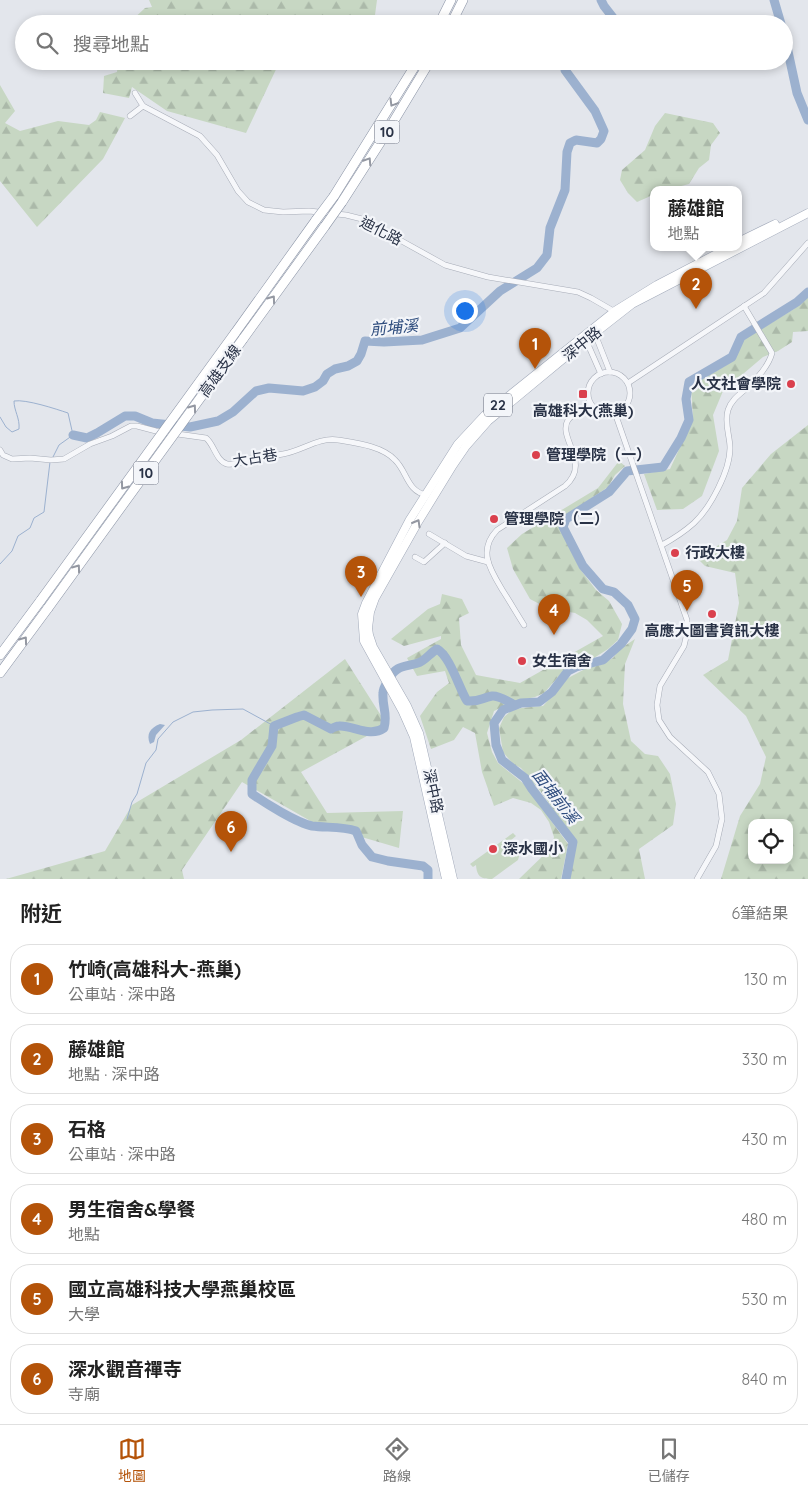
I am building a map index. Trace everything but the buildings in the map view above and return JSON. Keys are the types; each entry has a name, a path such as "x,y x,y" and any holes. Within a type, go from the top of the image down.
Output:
{"highway":[{"path":"444,15 451,0"},
{"path":"456,15 463,0"},
{"name":"高雄支線","path":"0,656 334,196 412,70"},
{"name":"高雄支線","path":"0,673 342,202 425,70"}],"main road":[{"path":"742,240 808,207"},
{"name":"深中路","path":"742,247 808,213"},
{"name":"深中路","path":"371,650 363,637 362,614 366,603 423,494 458,444 471,429 485,415 617,313 657,285 722,251"},
{"name":"深中路","path":"617,313 735,251"},
{"name":"深中路","path":"371,650 368,628 371,607 413,530 466,446 488,421 586,340 591,332"},
{"name":"22","path":"371,650 404,708"},
{"name":"深中路","path":"404,708 414,737 446,879"},
{"name":"深中路","path":"404,708 419,733 453,879"}],"street":[{"path":"130,116 142,106 135,93"},
{"name":"迪化路","path":"142,106 200,136 217,155 238,190 248,202 264,210 283,212 309,211 346,215 362,219 445,265 488,277 578,292 617,313"},
{"path":"628,384 745,308 764,292 808,243"},
{"path":"662,545 694,523 707,507 724,476 729,458 730,447 726,430 727,411 734,399 748,387 770,360 772,353 745,308"},
{"path":"591,332 610,372"},
{"path":"586,340 601,374"},
{"path":"610,372 622,377 628,384 630,389 629,401 621,411 615,414 602,413 596,410 588,399 589,386 601,374 610,372"},
{"path":"524,625 490,569 488,562 489,543 497,530 565,486 572,478 576,467 575,456 566,427 572,416 591,405"},
{"path":"615,414 687,620 684,646 660,686 657,705 659,720 670,737 708,772 719,794 722,819 716,846 697,879"},
{"name":"大占巷","path":"0,450 3,455 12,459 64,459 90,444 112,436 131,426 137,426 156,431 206,438 222,460 226,464 232,464 265,456 283,454 314,443 336,440 366,446 386,453 396,460 412,486 423,494"},
{"path":"423,494 435,494"},
{"path":"429,534 466,556 488,562"},
{"path":"415,557 424,562 445,543"}],"green space":[{"path":"149,0 377,0 375,15 138,15 145,8 152,7"},
{"path":"117,70 276,70 246,133 167,111 132,87 129,98 103,93 104,76 117,72"},
{"path":"0,85 15,111 5,123 20,131 58,121 89,125 96,120 100,112 125,118 103,159 37,227 0,181"},
{"path":"665,113 713,123 720,133 711,145 709,160 699,168 689,184 681,186 650,186 650,196 637,202 628,193 620,180 622,170 645,150 655,126"},
{"path":"808,296 808,331 793,332 792,342 778,351 763,357 723,391 713,415 719,451 702,496 683,509 657,510 644,474 670,469 693,419 691,386 733,361 743,340 794,309"},
{"path":"808,425 808,879 721,879 740,816 760,784 766,757 746,716 703,675 728,660 739,603 735,573 705,566 697,558 727,540 737,521 742,488 771,454"},
{"path":"619,461 625,466 615,475 608,487 559,520 558,525 580,569 596,590 609,601 622,624 618,640 594,658 577,662 566,668 544,693 516,701 494,711 487,733 492,752 498,763 524,784 568,844 561,879 519,879 552,847 554,837 549,822 541,810 531,803 513,798 494,806 482,772 475,733 463,727 454,740 431,749 420,716 437,692 449,683 445,671 417,676 407,658 441,639 441,636 404,646 391,639 428,609 440,604 442,594 462,599 469,613 459,618 461,645 476,675 520,683 603,636 587,620 575,613 547,608 530,599 513,569 507,548 522,534 598,488"},
{"path":"635,639 625,664 623,704 631,741 645,754 658,756 670,774 676,804 673,825 639,849 645,879 570,879 576,843 541,792 521,768 513,764 503,752 499,728 504,717 511,711 543,706 568,678 613,658 620,649"},
{"path":"345,659 387,725 301,772 327,813 403,811 399,848 314,823 242,782 182,870 184,879 6,879 105,851 132,805 241,740"},
{"path":"513,833 516,836 510,841 518,845 520,853 518,860 492,879 480,876 476,865 473,867 470,864"}],"water":[{"path":"160,724 165,725 156,735 154,742 150,744 148,737 150,732"}],"waterway":[{"name":"前埔溪","path":"601,0 611,15"},
{"name":"面埔前溪","path":"774,0 778,15"},
{"name":"前埔溪","path":"73,435 87,438 125,416 135,416 152,423 190,427 218,421 233,412 256,391 269,388 303,391 315,387 323,381 327,374 335,369 348,366 357,361 365,341 422,340 460,328 500,291 537,268 547,255 550,228 565,190 567,152 570,143 576,140 597,143 601,139 604,131 595,111 565,70"},
{"name":"面埔前溪","path":"792,70 797,93 808,120"},
{"name":"面埔前溪","path":"566,879 573,842 525,778 502,760 496,745 494,723 503,710 521,703 539,702 552,692 568,671 603,660 621,644 632,629 635,619 628,605 614,592 603,589 583,566 563,527 566,519 609,492 627,471 663,467 681,438 689,420 686,399 689,382 732,357 741,337 797,302 808,292"},
{"path":"0,417 6,427 12,432 19,429 14,401 33,403 68,413 73,435 59,445 52,459"},
{"path":"0,564 12,551 18,536 30,528 34,518 44,512 50,462"},
{"path":"428,879 428,870 423,866 372,857 362,845 356,831 306,824 281,812 252,794 252,780 272,746 274,726 304,715 331,729 344,726 373,732 379,731 384,728 385,719 383,691 392,674 401,667 421,662 437,649 446,658 467,701 495,696 515,705"},
{"path":"127,819 146,763 156,750 158,739 173,722 193,712 243,709 274,726"}],"place":[{"name":"藤雄館","path":"696,309"},
{"name":"竹崎(高雄科大-燕巢)","path":"535,369"},
{"name":"人文社會學院","path":"791,384"},
{"name":"高雄科大(燕巢)","path":"583,394"},
{"name":"管理學院（一）","path":"536,455"},
{"name":"管理學院（二）","path":"494,519"},
{"name":"行政大樓","path":"675,553"},
{"name":"石格","path":"361,597"},
{"name":"國立高雄科技大學燕巢校區","path":"687,611"},
{"name":"高應大圖書資訊大樓","path":"712,614"},
{"name":"男生宿舍&學餐","path":"554,635"},
{"name":"女生宿舍","path":"522,661"},
{"name":"深水國小","path":"493,849"},
{"name":"深水觀音禪寺","path":"231,852"}]}
